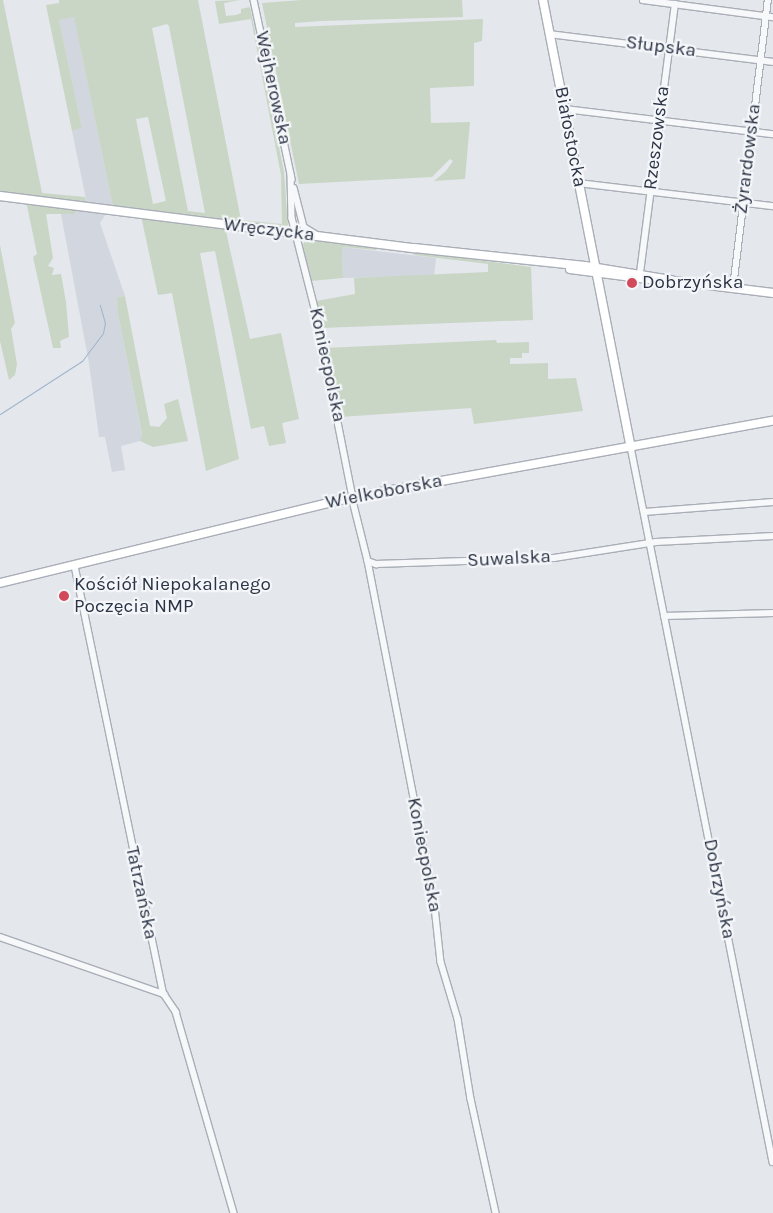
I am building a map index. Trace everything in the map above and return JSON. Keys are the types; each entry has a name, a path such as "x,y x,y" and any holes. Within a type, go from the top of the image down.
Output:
{"street":[{"name":"Wejherowska","path":"254,0 301,219"},
{"name":"Białostocka","path":"543,0 579,183 600,270"},
{"path":"643,0 770,16"},
{"name":"Żyrardowska","path":"733,288 760,61 770,16 768,0"},
{"name":"Rzeszowska","path":"640,273 675,4"},
{"name":"Słupska","path":"549,34 773,62"},
{"path":"565,110 773,134"},
{"name":"Wejherowska","path":"291,175 292,218 298,234"},
{"path":"579,183 773,206"},
{"name":"Wręczycka","path":"0,196 539,263 640,273 671,280"},
{"path":"278,231 289,226 292,218"},
{"path":"298,234 301,219"},
{"path":"301,219 306,229 318,236"},
{"name":"Koniecpolska","path":"298,234 352,497 368,561 435,907 441,962 458,1018 471,1099 496,1213"},
{"name":"Wręczycka","path":"600,270 619,276 671,280 773,294"},
{"name":"Dobrzyńska","path":"600,270 602,292 631,447 773,1162"},
{"path":"602,292 608,280 619,276"},
{"name":"Wielkoborska","path":"0,583 352,497 773,421"},
{"path":"644,512 773,502"},
{"name":"Suwalska","path":"368,561 376,564 554,558 650,544 773,536"},
{"name":"Tatrzańska","path":"75,566 164,994 176,1012 234,1213"},
{"path":"664,616 773,613"},
{"path":"0,938 164,994"}],"shaded area":[{"path":"74,16 113,207 87,204 72,131 82,128 59,20"},
{"path":"77,208 107,212 100,223 125,296 117,297 118,314 142,435 140,441 121,446 125,470 112,472 105,437 99,437 89,363 61,214 75,214"},
{"path":"342,247 436,258 434,276 343,278"}],"green space":[{"path":"0,0 3,0 42,193 85,197 87,204 0,193"},
{"path":"59,0 198,0 241,220 282,224 281,175 251,19 219,24 215,1 240,0 224,3 226,16 236,15 241,13 241,9 250,7 284,172 288,225 282,229 113,207 74,17 59,20 82,128 72,131 46,5 59,3","holes":["167,24 169,26 205,213 188,211 152,28","148,117 166,201 153,204 136,119"]},
{"path":"302,0 462,0 463,17 321,21 295,23 295,27 483,19 482,41 474,43 474,86 430,88 431,123 470,122 465,179 434,181 446,171 453,161 450,159 432,177 299,184 262,3"},
{"path":"26,201 77,208 75,214 46,214 53,258 48,266 54,268 52,275 61,274 66,302 69,337 60,341 61,348 53,348 33,257 37,254"},
{"path":"141,216 225,227 250,339 281,333 299,419 282,423 286,443 269,446 264,426 251,429 215,251 200,253 239,459 206,471 172,293 158,295"},
{"path":"306,238 373,246 377,250 342,247 343,278 311,281 303,245"},
{"path":"0,245 15,323 11,329 17,364 15,375 9,380 0,341"},
{"path":"418,252 531,267 533,320 322,328 316,301 355,294 354,278 488,272 488,264 414,255"},
{"path":"125,296 150,426 159,427 167,418 164,404 178,399 188,441 153,447 140,441 142,434 118,314 117,297"},
{"path":"496,340 497,343 529,342 529,353 522,353 522,358 510,358 510,364 548,363 548,379 576,378 583,411 474,424 471,408 340,417 326,348"}],"waterway":[{"path":"0,414 82,361 103,333 105,323 100,305"}],"place":[{"name":"Dobrzyńska","path":"632,283"},
{"name":"Kościół Niepokalanego Poczęcia NMP","path":"64,596"}]}
